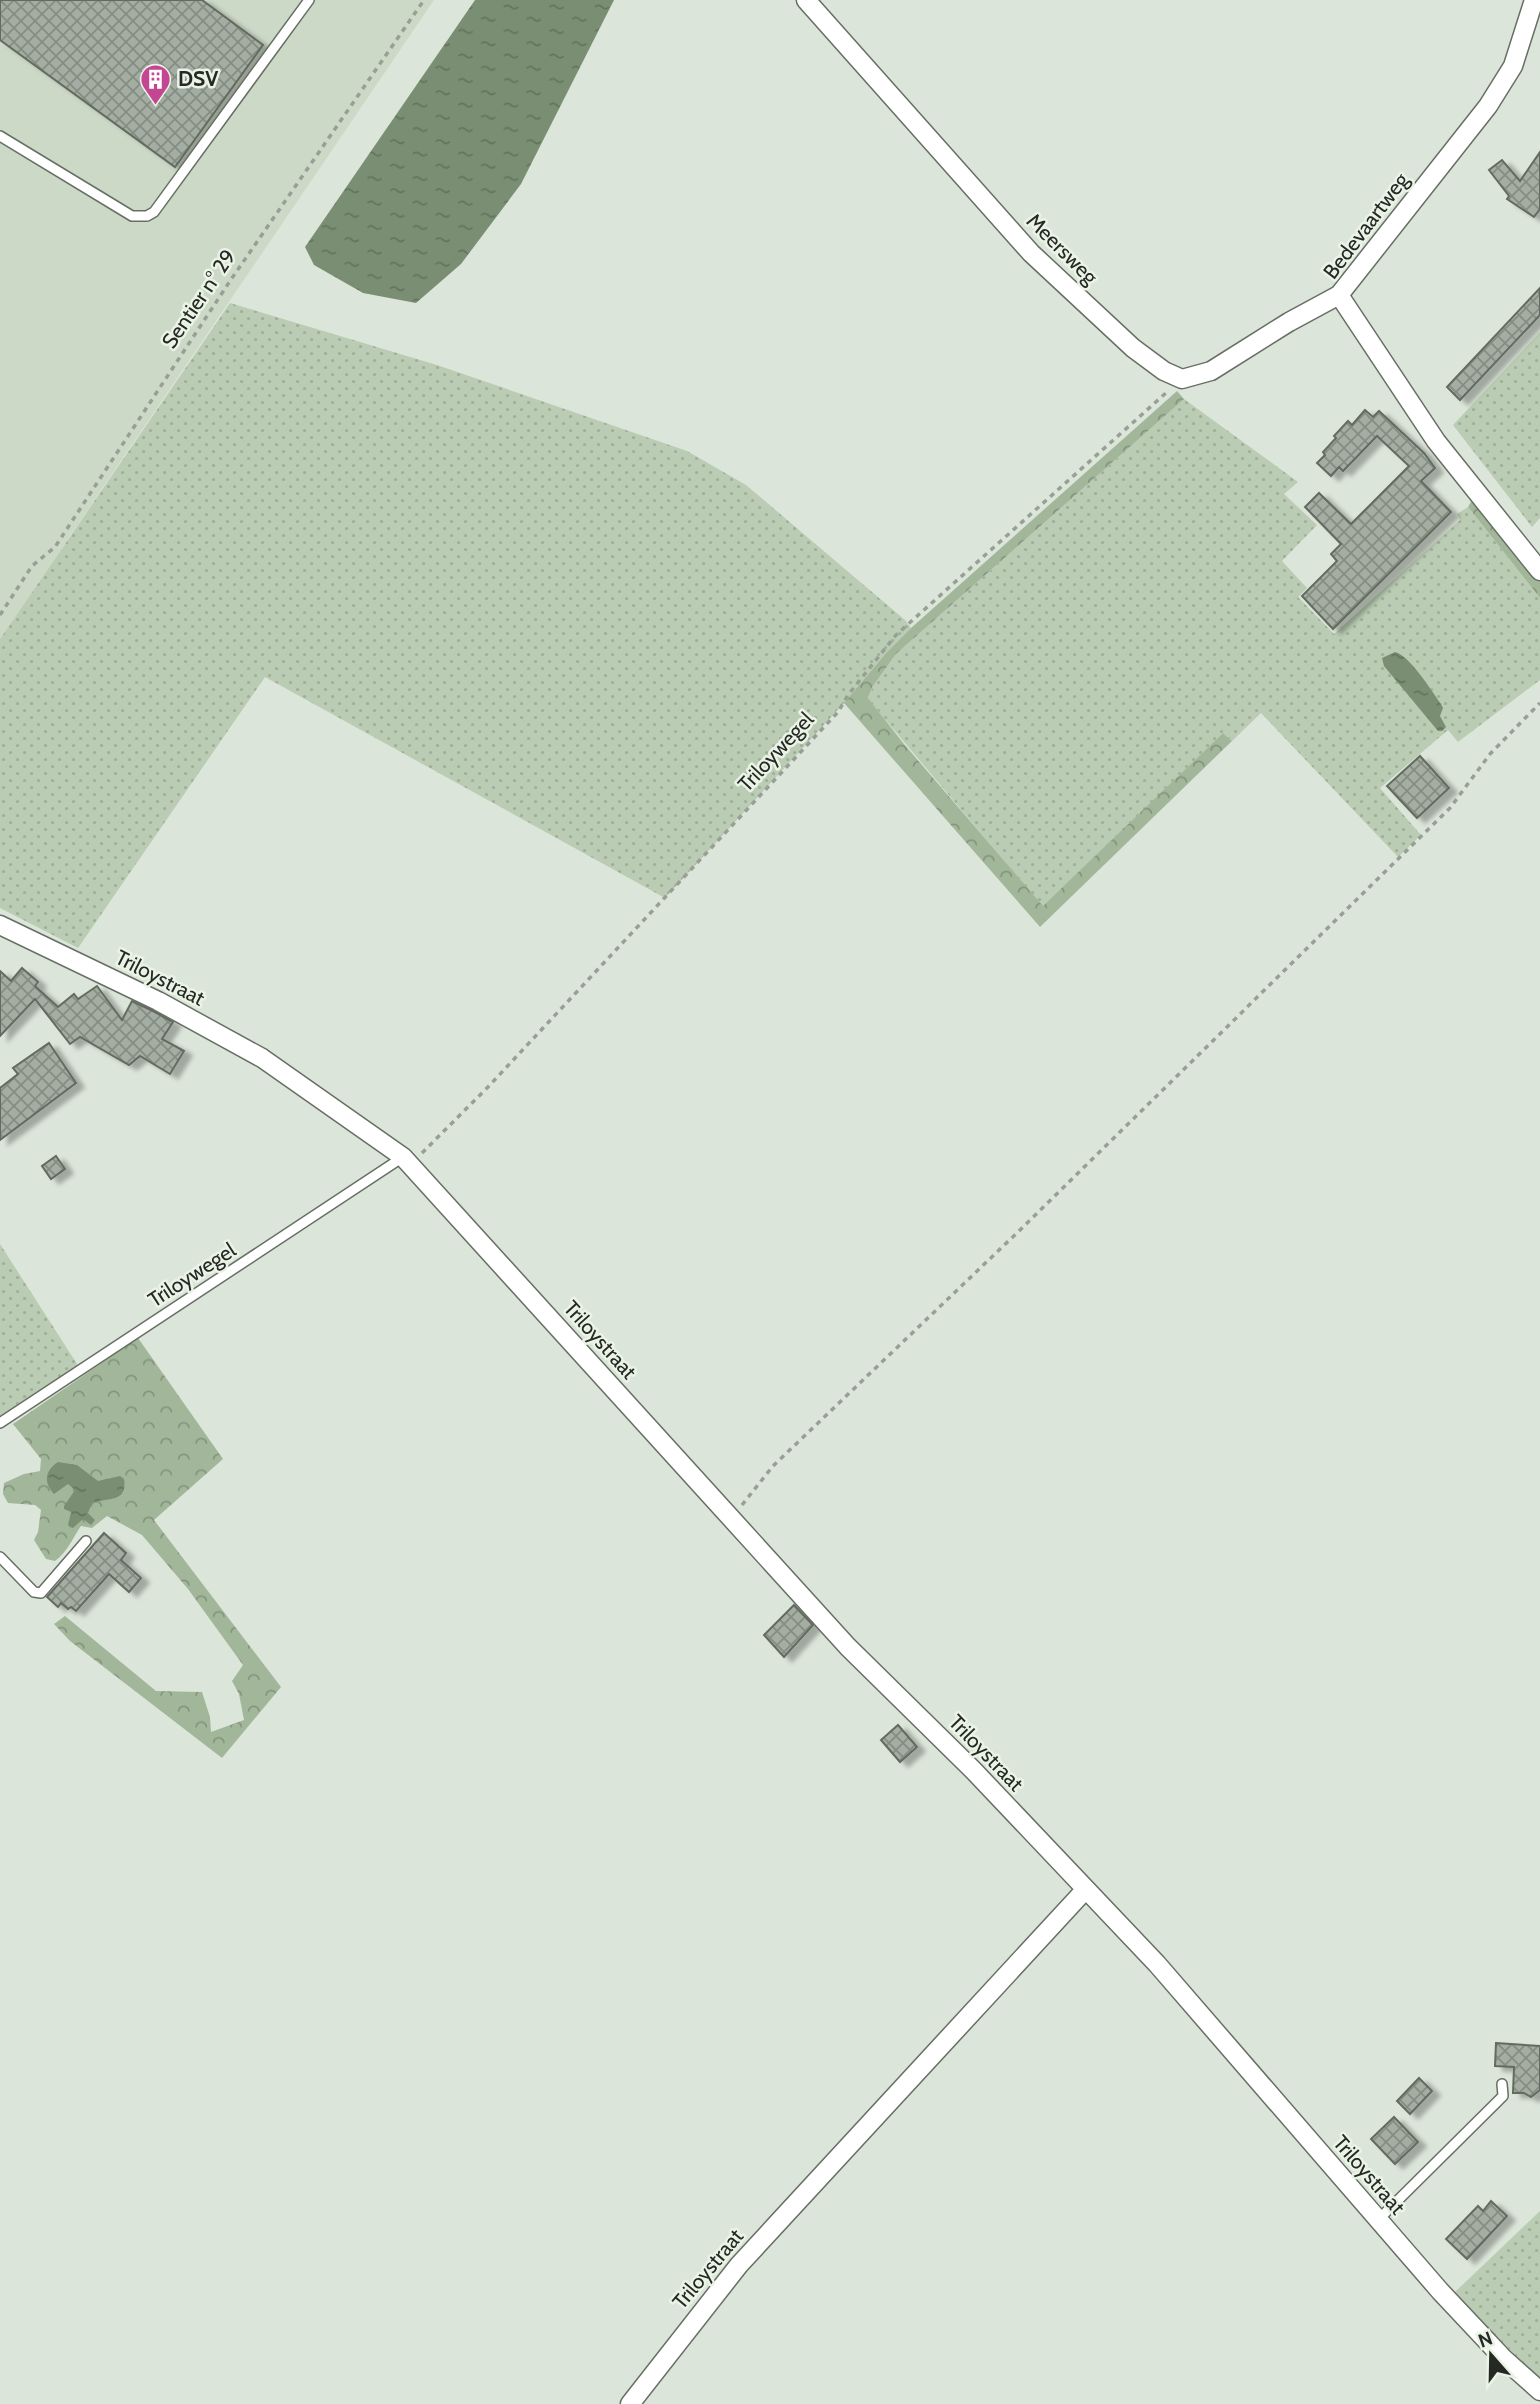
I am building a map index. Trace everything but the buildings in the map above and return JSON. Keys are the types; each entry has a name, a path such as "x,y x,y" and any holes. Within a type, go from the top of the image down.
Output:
{"street":[{"name":"Meersweg","path":"806,0 1031,253 1133,348 1164,371 1182,379"},
{"name":"Bedevaartweg","path":"1534,0 1513,66 1488,106 1339,295 1436,441 1540,571"},
{"path":"1182,379 1211,371 1289,322 1339,295"},
{"name":"Triloystraat","path":"0,925 158,1001 262,1058 406,1161 848,1647 973,1770 1157,1964 1440,2291 1503,2358 1540,2391"},
{"name":"Triloystraat","path":"630,2404 739,2264 1085,1890"}],"lane":[{"path":"0,136 132,215 147,216 154,212 309,0"},
{"name":"Triloywegel","path":"0,1423 406,1161"},
{"path":"0,1557 34,1592 41,1593 86,1541"},
{"path":"1378,2220 1503,2096 1502,2084"}],"path":[{"name":"Sentier n° 29","path":"0,615 32,566 55,547 230,281 424,0"},
{"name":"Triloywegel","path":"406,1161 488,1087 838,712 848,695 896,635 1182,379"},
{"path":"731,1519 773,1466 1019,1231 1450,808 1490,754 1540,704"}],"shaded area":[{"path":"0,0 434,0 0,639"},
{"path":"230,303 437,365 687,451 746,485 905,620 911,628 665,898 265,677 78,948 0,908 0,639"},
{"path":"1540,332 1540,518 1532,527 1453,425"},
{"path":"1184,399 1298,482 1284,494 1317,525 1282,561 1307,588 1298,597 1334,634 1460,520 1457,514 1468,507 1540,598 1540,680 1458,742 1448,730 1380,788 1421,835 1398,857 1261,713 1232,741 1223,733 1043,907 868,699 873,686 896,654"},
{"path":"0,1244 79,1367 0,1418"},
{"path":"1540,2211 1540,2380 1454,2293"}],"green space":[{"path":"1177,391 1184,399 896,654 873,686 868,698 1043,906 1223,733 1232,741 1040,927 844,703 911,628"},
{"path":"1472,500 1477,502 1540,582 1540,598 1468,507"},
{"path":"138,1338 223,1459 154,1520 281,1687 222,1758 70,1641 54,1624 65,1616 156,1691 202,1692 210,1717 211,1732 244,1720 239,1694 232,1681 243,1665 188,1589 142,1535 107,1516 92,1528 81,1526 67,1549 55,1561 46,1559 34,1540 41,1510 35,1505 8,1503 3,1494 4,1483 24,1474 40,1471 41,1459 13,1424"}],"water":[{"path":"475,0 614,0 521,184 461,264 416,303 363,293 314,265 305,247"},
{"path":"1395,652 1414,667 1441,704 1443,708 1440,716 1446,727 1442,731 1438,731 1384,666 1382,658"},
{"path":"58,1462 77,1465 98,1481 120,1476 124,1479 123,1492 115,1498 92,1503 88,1513 95,1520 91,1525 83,1519 73,1528 70,1527 68,1525 71,1512 64,1509 64,1506 75,1490 68,1484 54,1494 47,1481 50,1469"}],"place":[{"name":"DSV","path":"155,106"}]}
